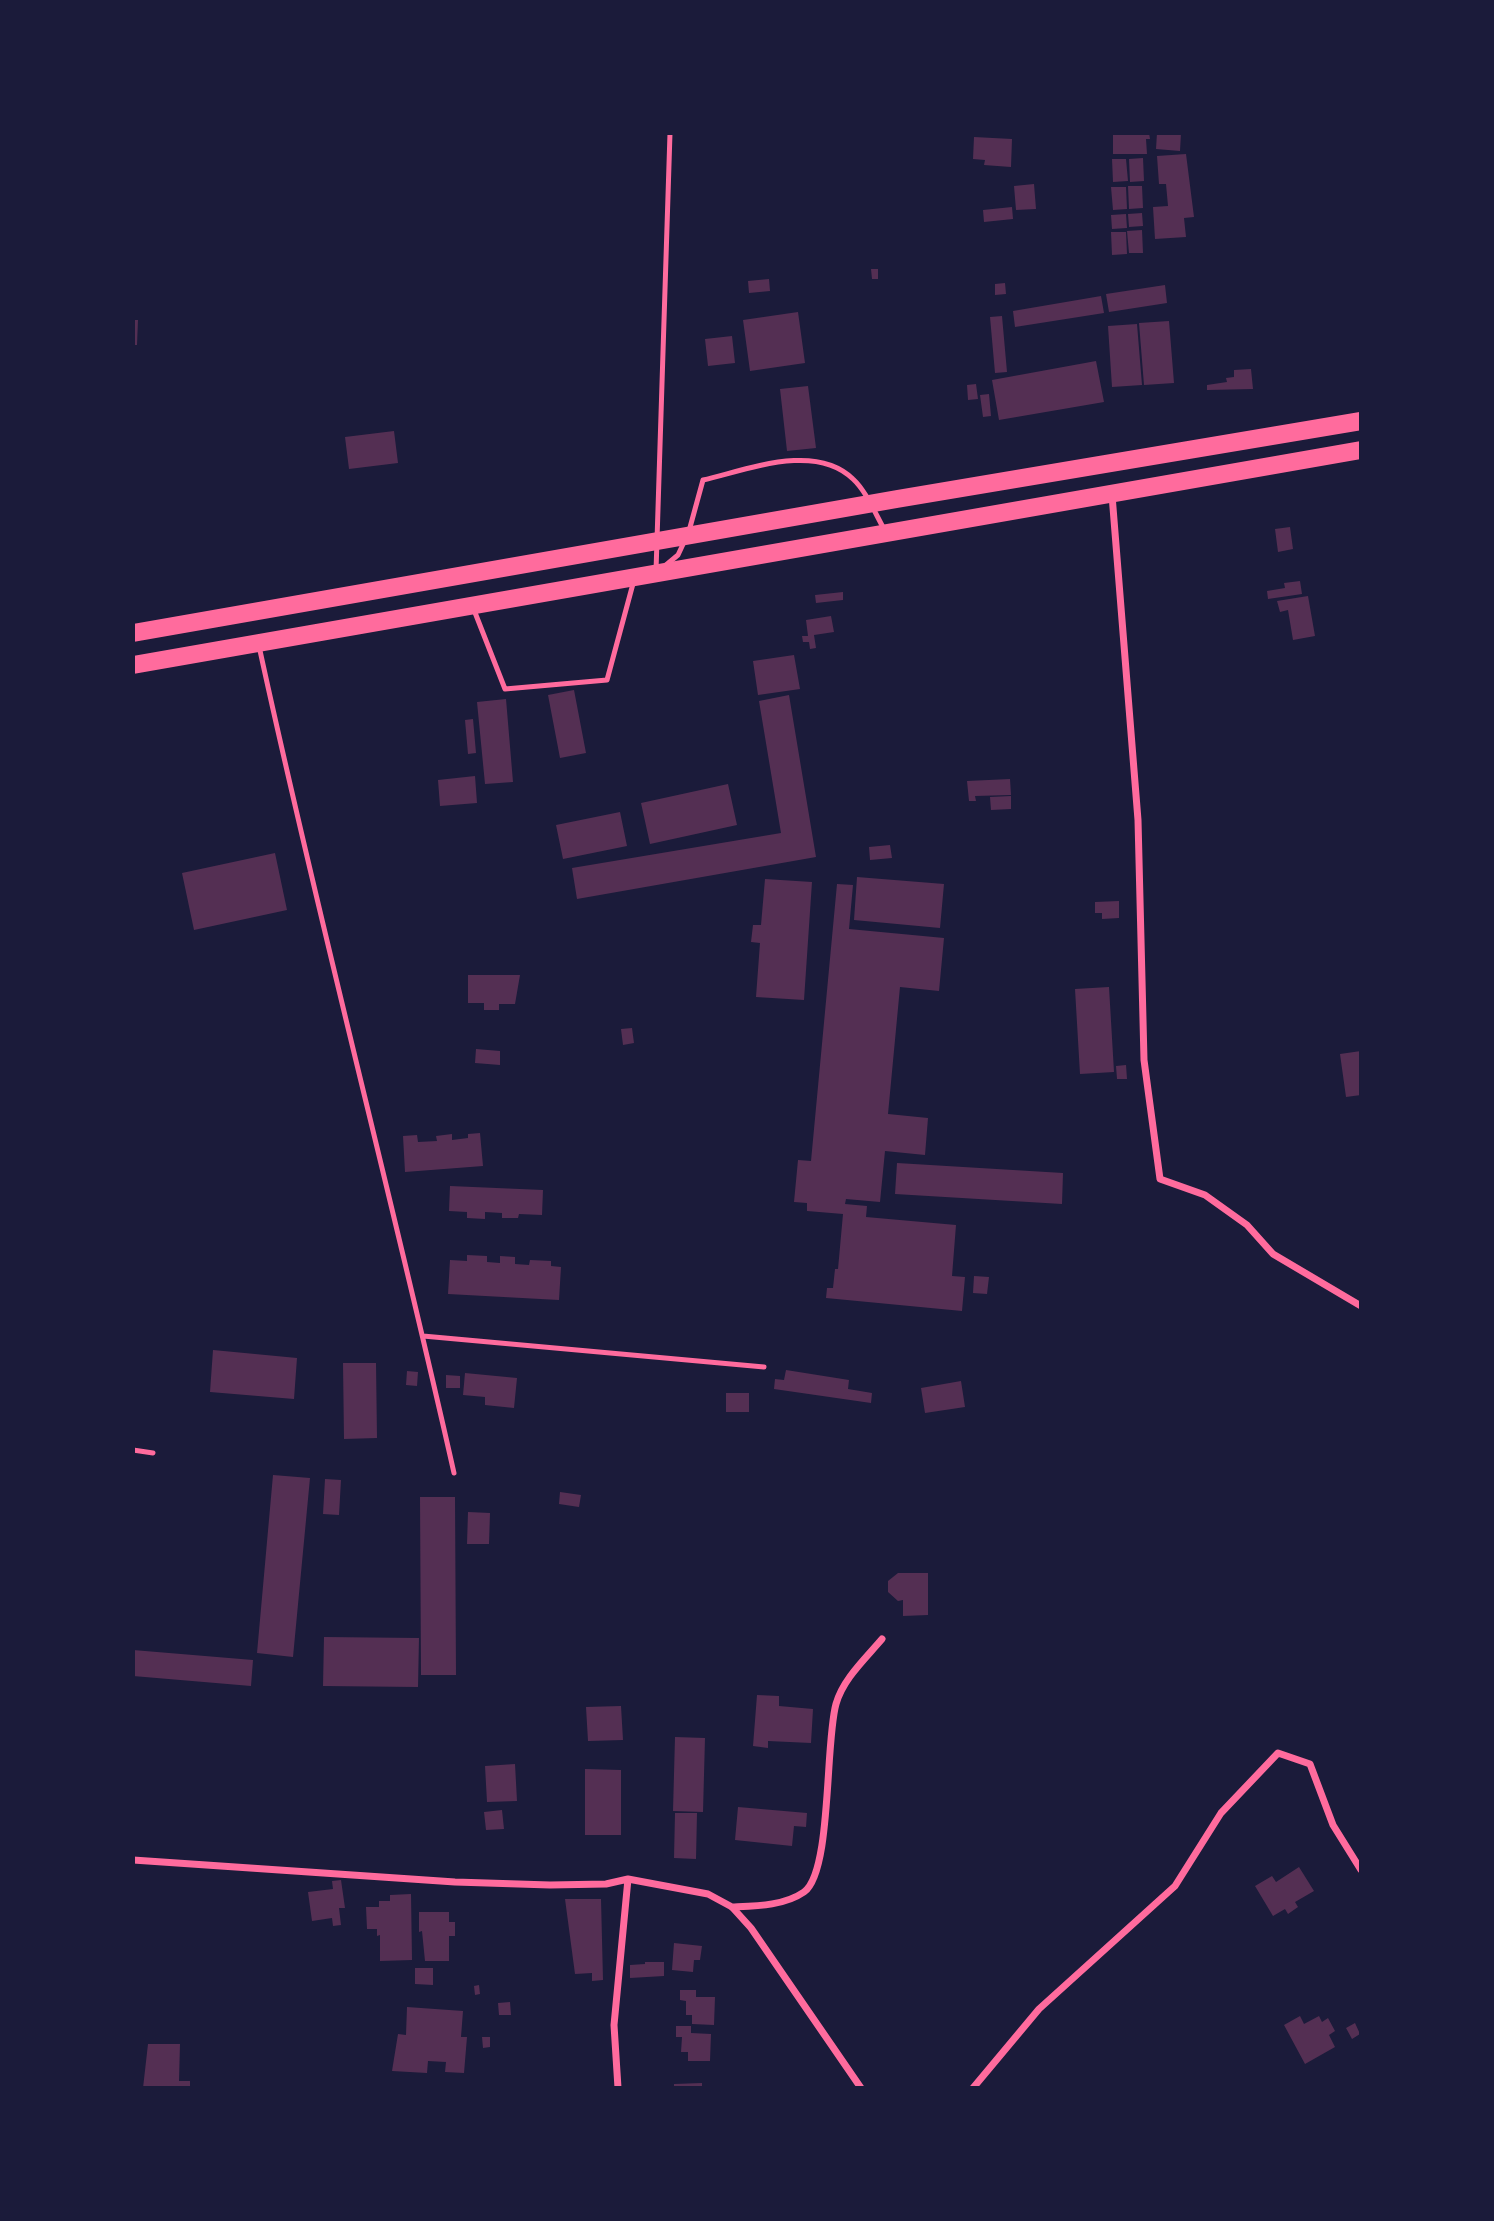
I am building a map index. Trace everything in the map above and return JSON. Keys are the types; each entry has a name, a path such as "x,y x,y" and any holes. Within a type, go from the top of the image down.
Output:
{"main road":[{"path":"133,633 869,503 1361,421"},
{"path":"133,665 1361,450"}],"street":[{"path":"1112,493 1138,820 1144,1059 1160,1179 1205,1195 1247,1225 1273,1254 1361,1306"},
{"path":"732,1907 764,1906 785,1899 805,1891 816,1876 827,1790 831,1723 837,1701 852,1673 882,1639"},
{"path":"973,2088 1039,2010 1175,1886 1221,1813 1278,1753 1310,1765 1333,1825 1361,1870"},
{"path":"133,1860 455,1882 550,1885 606,1884 628,1879 708,1894 732,1907 751,1928 861,2088"},
{"path":"618,2088 614,2025 628,1879"}],"lane":[{"path":"656,574 670,133"},
{"path":"656,574 678,555 687,536 702,480 775,464 804,461 838,466 855,481 886,532"},
{"path":"472,606 505,689 607,680 635,577"},
{"path":"258,643 294,808 454,1473"},
{"path":"423,1336 764,1367"},
{"path":"133,1450 153,1452"}],"building":[{"path":"1113,133 1149,133 1150,139 1146,139 1147,154 1113,154"},
{"path":"1157,133 1181,133 1180,151 1156,149"},
{"path":"974,137 1012,139 1011,167 984,165 985,160 973,159"},
{"path":"1186,154 1194,217 1184,218 1186,237 1155,239 1153,207 1168,206 1166,184 1159,184 1157,156"},
{"path":"1143,158 1144,181 1130,182 1129,159"},
{"path":"1112,159 1126,159 1128,181 1113,182"},
{"path":"1034,184 1036,209 1016,210 1014,186"},
{"path":"1128,186 1142,186 1143,208 1129,209"},
{"path":"1111,187 1126,187 1127,209 1113,210"},
{"path":"1012,207 1013,219 984,222 983,210"},
{"path":"1142,213 1143,226 1129,227 1128,214"},
{"path":"1126,214 1127,228 1112,229 1111,215"},
{"path":"1142,230 1143,253 1129,253 1127,231"},
{"path":"1111,232 1126,232 1127,254 1112,255"},
{"path":"871,269 878,269 878,279 872,279"},
{"path":"769,279 770,291 749,293 748,281"},
{"path":"1005,283 1006,294 995,295 995,284"},
{"path":"1165,285 1167,303 1109,312 1106,294"},
{"path":"1101,296 1104,313 1015,327 1013,311"},
{"path":"798,312 805,363 750,371 743,320"},
{"path":"1002,316 1007,372 995,373 990,317"},
{"path":"133,320 138,320 137,345 133,345"},
{"path":"1169,321 1174,383 1144,385 1139,323"},
{"path":"1137,324 1142,385 1112,387 1108,326"},
{"path":"732,336 735,363 708,366 705,339"},
{"path":"1096,361 1104,402 999,420 992,380"},
{"path":"1251,369 1253,389 1207,390 1207,385 1227,382 1226,378 1234,377 1234,370"},
{"path":"976,384 978,399 968,400 967,385"},
{"path":"808,386 816,448 787,451 780,389"},
{"path":"989,394 991,416 983,417 980,395"},
{"path":"394,431 398,463 349,469 345,437"},
{"path":"1290,527 1293,549 1278,552 1275,529"},
{"path":"1300,581 1302,594 1268,599 1267,591 1285,588 1284,583"},
{"path":"843,592 843,600 816,603 815,595"},
{"path":"1308,596 1315,636 1293,640 1288,610 1280,612 1277,601"},
{"path":"831,616 834,632 814,635 816,648 810,649 809,642 803,642 802,636 808,636 806,620"},
{"path":"794,655 800,689 758,695 753,661"},
{"path":"574,690 586,753 560,758 548,695"},
{"path":"789,695 816,857 577,899 572,868 781,833 759,701"},
{"path":"506,699 513,782 485,784 477,702"},
{"path":"473,719 476,753 468,754 465,720"},
{"path":"475,776 477,803 440,806 438,780"},
{"path":"1010,779 1011,795 975,796 976,801 969,801 967,781"},
{"path":"728,784 737,825 650,844 641,803"},
{"path":"1011,796 1011,809 991,810 990,797"},
{"path":"620,812 627,846 563,859 556,825"},
{"path":"890,845 892,858 870,860 869,847"},
{"path":"275,853 287,910 194,930 182,873"},
{"path":"857,877 944,884 940,928 854,920"},
{"path":"765,879 812,882 804,1000 756,997 760,943 751,942 753,925 761,925"},
{"path":"837,884 853,885 849,929 944,938 939,991 900,987 888,1114 928,1118 925,1155 885,1151 880,1202 846,1199 845,1204 867,1206 866,1217 956,1225 952,1276 965,1277 962,1311 826,1298 827,1288 833,1288 835,1269 838,1269 843,1214 807,1211 807,1203 794,1202 798,1160 811,1161"},
{"path":"1119,901 1119,918 1102,919 1102,913 1095,913 1095,902"},
{"path":"468,975 520,975 515,1004 499,1004 499,1010 484,1010 484,1003 468,1003"},
{"path":"1109,987 1114,1072 1080,1074 1075,989"},
{"path":"632,1028 634,1043 623,1045 621,1029"},
{"path":"476,1049 500,1051 500,1065 475,1063"},
{"path":"1361,1051 1361,1095 1346,1097 1340,1054"},
{"path":"1126,1065 1127,1079 1117,1079 1116,1066"},
{"path":"480,1133 483,1166 405,1172 403,1136 417,1135 418,1142 437,1141 436,1136 452,1134 452,1140"},
{"path":"897,1163 1063,1173 1062,1204 895,1194"},
{"path":"450,1186 543,1190 542,1215 519,1214 518,1218 502,1218 502,1213 485,1212 485,1219 467,1218 467,1212 449,1211"},
{"path":"467,1255 487,1256 487,1262 500,1263 500,1256 515,1257 515,1264 529,1265 530,1260 551,1261 551,1266 561,1267 559,1300 448,1294 450,1260 467,1261"},
{"path":"974,1276 989,1277 987,1294 973,1293"},
{"path":"213,1350 297,1358 294,1399 210,1392"},
{"path":"343,1363 376,1363 377,1438 344,1439"},
{"path":"786,1370 849,1380 848,1389 872,1393 871,1403 774,1389 775,1379 784,1380"},
{"path":"407,1371 418,1372 417,1386 406,1385"},
{"path":"465,1373 517,1378 514,1408 485,1405 485,1397 463,1395"},
{"path":"446,1375 460,1376 460,1388 446,1388"},
{"path":"961,1381 965,1407 925,1413 921,1388"},
{"path":"726,1393 749,1393 749,1412 726,1412"},
{"path":"273,1475 310,1478 293,1657 257,1653"},
{"path":"325,1479 341,1480 339,1515 323,1514"},
{"path":"560,1492 581,1495 579,1507 559,1504"},
{"path":"420,1497 455,1497 456,1675 421,1675"},
{"path":"468,1512 490,1513 489,1544 467,1544"},
{"path":"898,1573 928,1573 928,1615 903,1616 903,1600 898,1601 888,1592 888,1581"},
{"path":"324,1637 419,1638 418,1687 323,1686"},
{"path":"133,1650 253,1660 251,1686 133,1676"},
{"path":"757,1695 779,1696 779,1706 813,1709 811,1743 768,1741 768,1748 753,1746"},
{"path":"621,1706 623,1740 588,1741 586,1707"},
{"path":"675,1737 705,1738 703,1812 673,1811"},
{"path":"515,1764 517,1801 487,1802 485,1766"},
{"path":"585,1769 621,1770 621,1835 585,1835"},
{"path":"738,1807 807,1813 806,1827 794,1826 792,1846 735,1840"},
{"path":"502,1810 504,1829 486,1830 484,1812"},
{"path":"675,1813 697,1813 696,1859 674,1858"},
{"path":"1299,1867 1314,1891 1295,1902 1298,1907 1288,1914 1285,1909 1273,1916 1255,1886 1272,1876 1276,1882"},
{"path":"341,1880 345,1908 339,1908 341,1925 333,1926 332,1918 312,1921 308,1892 333,1889 332,1881"},
{"path":"411,1894 412,1960 380,1961 380,1935 377,1936 377,1929 367,1929 366,1907 379,1907 379,1901 390,1901 390,1895"},
{"path":"565,1899 601,1899 603,1980 592,1981 592,1973 575,1974"},
{"path":"419,1912 449,1912 449,1922 455,1922 455,1936 449,1936 449,1961 425,1961 422,1931 419,1932"},
{"path":"674,1943 702,1946 700,1960 694,1960 693,1972 672,1970"},
{"path":"664,1962 664,1976 630,1978 630,1965"},
{"path":"415,1968 433,1968 433,1985 415,1984"},
{"path":"479,1985 480,1994 475,1995 474,1986"},
{"path":"680,1990 696,1990 696,1997 715,1997 714,2025 692,2024 692,2015 686,2015 686,2001 680,2000"},
{"path":"510,2002 511,2015 499,2015 498,2003"},
{"path":"407,2007 463,2011 461,2037 467,2037 464,2073 445,2072 446,2062 428,2061 427,2073 392,2071 398,2034 406,2035"},
{"path":"1300,2016 1304,2024 1319,2016 1322,2022 1328,2018 1335,2031 1329,2035 1335,2047 1305,2064 1284,2025"},
{"path":"1355,2023 1360,2034 1352,2039 1346,2028"},
{"path":"676,2026 691,2026 691,2033 711,2034 710,2061 688,2061 688,2052 681,2052 682,2037 676,2037"},
{"path":"482,2037 490,2037 490,2047 483,2048"},
{"path":"148,2044 180,2044 179,2081 190,2081 190,2088 143,2088"},
{"path":"702,2083 702,2088 674,2088 674,2084"}]}
